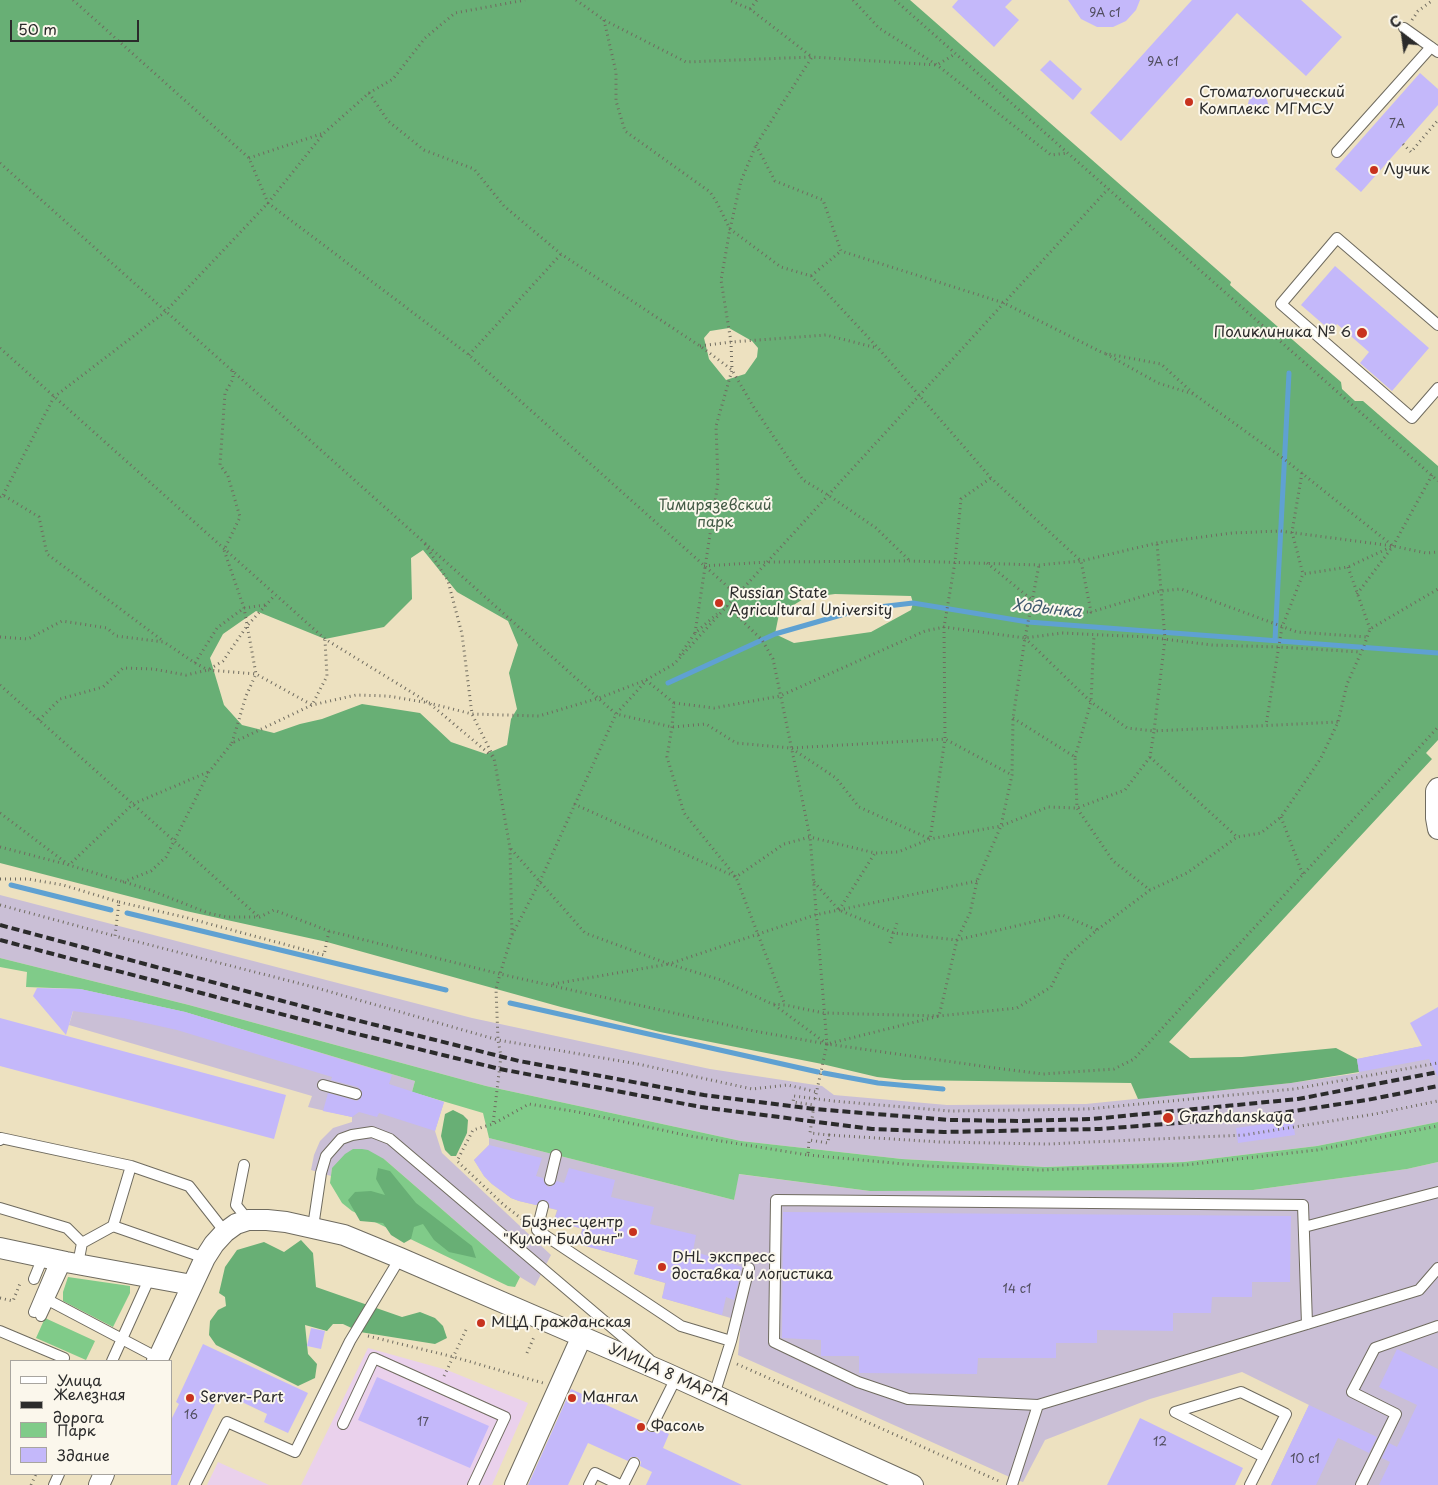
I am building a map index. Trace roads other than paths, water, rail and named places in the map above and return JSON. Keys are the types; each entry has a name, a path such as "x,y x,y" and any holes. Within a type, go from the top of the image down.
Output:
{"street":[{"path":"1438,788 1436,791 1436,818 1438,830"},
{"name":"УЛИЦА 8 МАРТА","path":"225,1232 236,1224 248,1220 267,1220 286,1222 344,1235 582,1336 714,1395 889,1480 913,1485"},
{"path":"158,1360 205,1258 225,1232"},
{"path":"0,1248 192,1285"},
{"path":"515,1485 582,1336"}],"lane":[{"path":"1338,152 1434,49 1405,29"},
{"path":"1438,325 1337,238 1281,304 1412,418 1438,388"},
{"path":"323,1085 356,1094"},
{"path":"313,1228 321,1173 326,1156 341,1139 352,1135 372,1132 390,1139 671,1376 652,1426"},
{"path":"0,1140 0,1138 131,1166 189,1186 225,1232"},
{"path":"550,1180 556,1155"},
{"path":"244,1165 236,1205 248,1220"},
{"path":"29,1276 61,1261 82,1243 113,1226 131,1166"},
{"path":"1304,1227 1438,1192"},
{"path":"1307,1324 1303,1205 776,1200 774,1342 858,1382 908,1399 1038,1405 1307,1324 1419,1290 1438,1268"},
{"path":"543,1206 538,1230 681,1326 731,1341"},
{"path":"0,1208 67,1228 82,1243"},
{"path":"113,1226 205,1258"},
{"path":"195,1485 227,1422 295,1452 356,1333 400,1258"},
{"path":"61,1261 48,1300 38,1314 61,1261"},
{"path":"714,1395 731,1341 748,1268"},
{"path":"112,1360 150,1277"},
{"path":"48,1300 158,1360"},
{"path":"1361,1485 1396,1414 1352,1392 1375,1348 1438,1326"},
{"path":"0,1331 64,1358"},
{"path":"343,1424 374,1358 505,1417 473,1485"},
{"path":"1250,1485 1286,1414 1241,1392 1175,1412 1264,1457"},
{"path":"1012,1485 1038,1405"},
{"path":"589,1485 595,1473 622,1485 634,1463"}],"waterway":[{"path":"1275,640 1289,373"},
{"name":"Ходынка","path":"668,683 775,634 862,609 913,603 1028,622 1438,653"},
{"path":"11,885 111,910"},
{"path":"127,913 446,990"},
{"path":"510,1003 818,1072"},
{"path":"824,1073 878,1083 943,1089"}],"railway":[{"path":"0,925 320,1011 519,1061 704,1095 814,1109 950,1120 1092,1119 1298,1099 1438,1072"},
{"path":"0,940 353,1033 500,1069 701,1107 872,1129 944,1132 1100,1129 1254,1117 1367,1100 1438,1086"}],"place":[{"name":"Стоматологический Комплекс МГМСУ","path":"1189,102"},
{"name":"Лучик","path":"1374,170"},
{"name":"Поликлиника № 6","path":"1362,333"},
{"name":"Russian State Agricultural University","path":"719,603"},
{"name":"Grazhdanskaya","path":"1168,1118"},
{"name":"Бизнес-центр \"Кулон Билдинг\"","path":"633,1232"},
{"name":"DHL экспресс доставка и логистика","path":"662,1267"},
{"name":"МЦД Гражданская","path":"481,1323"},
{"name":"Server-Part","path":"190,1398"},
{"name":"Мангал","path":"572,1398"},
{"name":"Фасоль","path":"641,1427"}],"park label":[{"name":"Тимирязевский парк","path":"715,514"}]}
